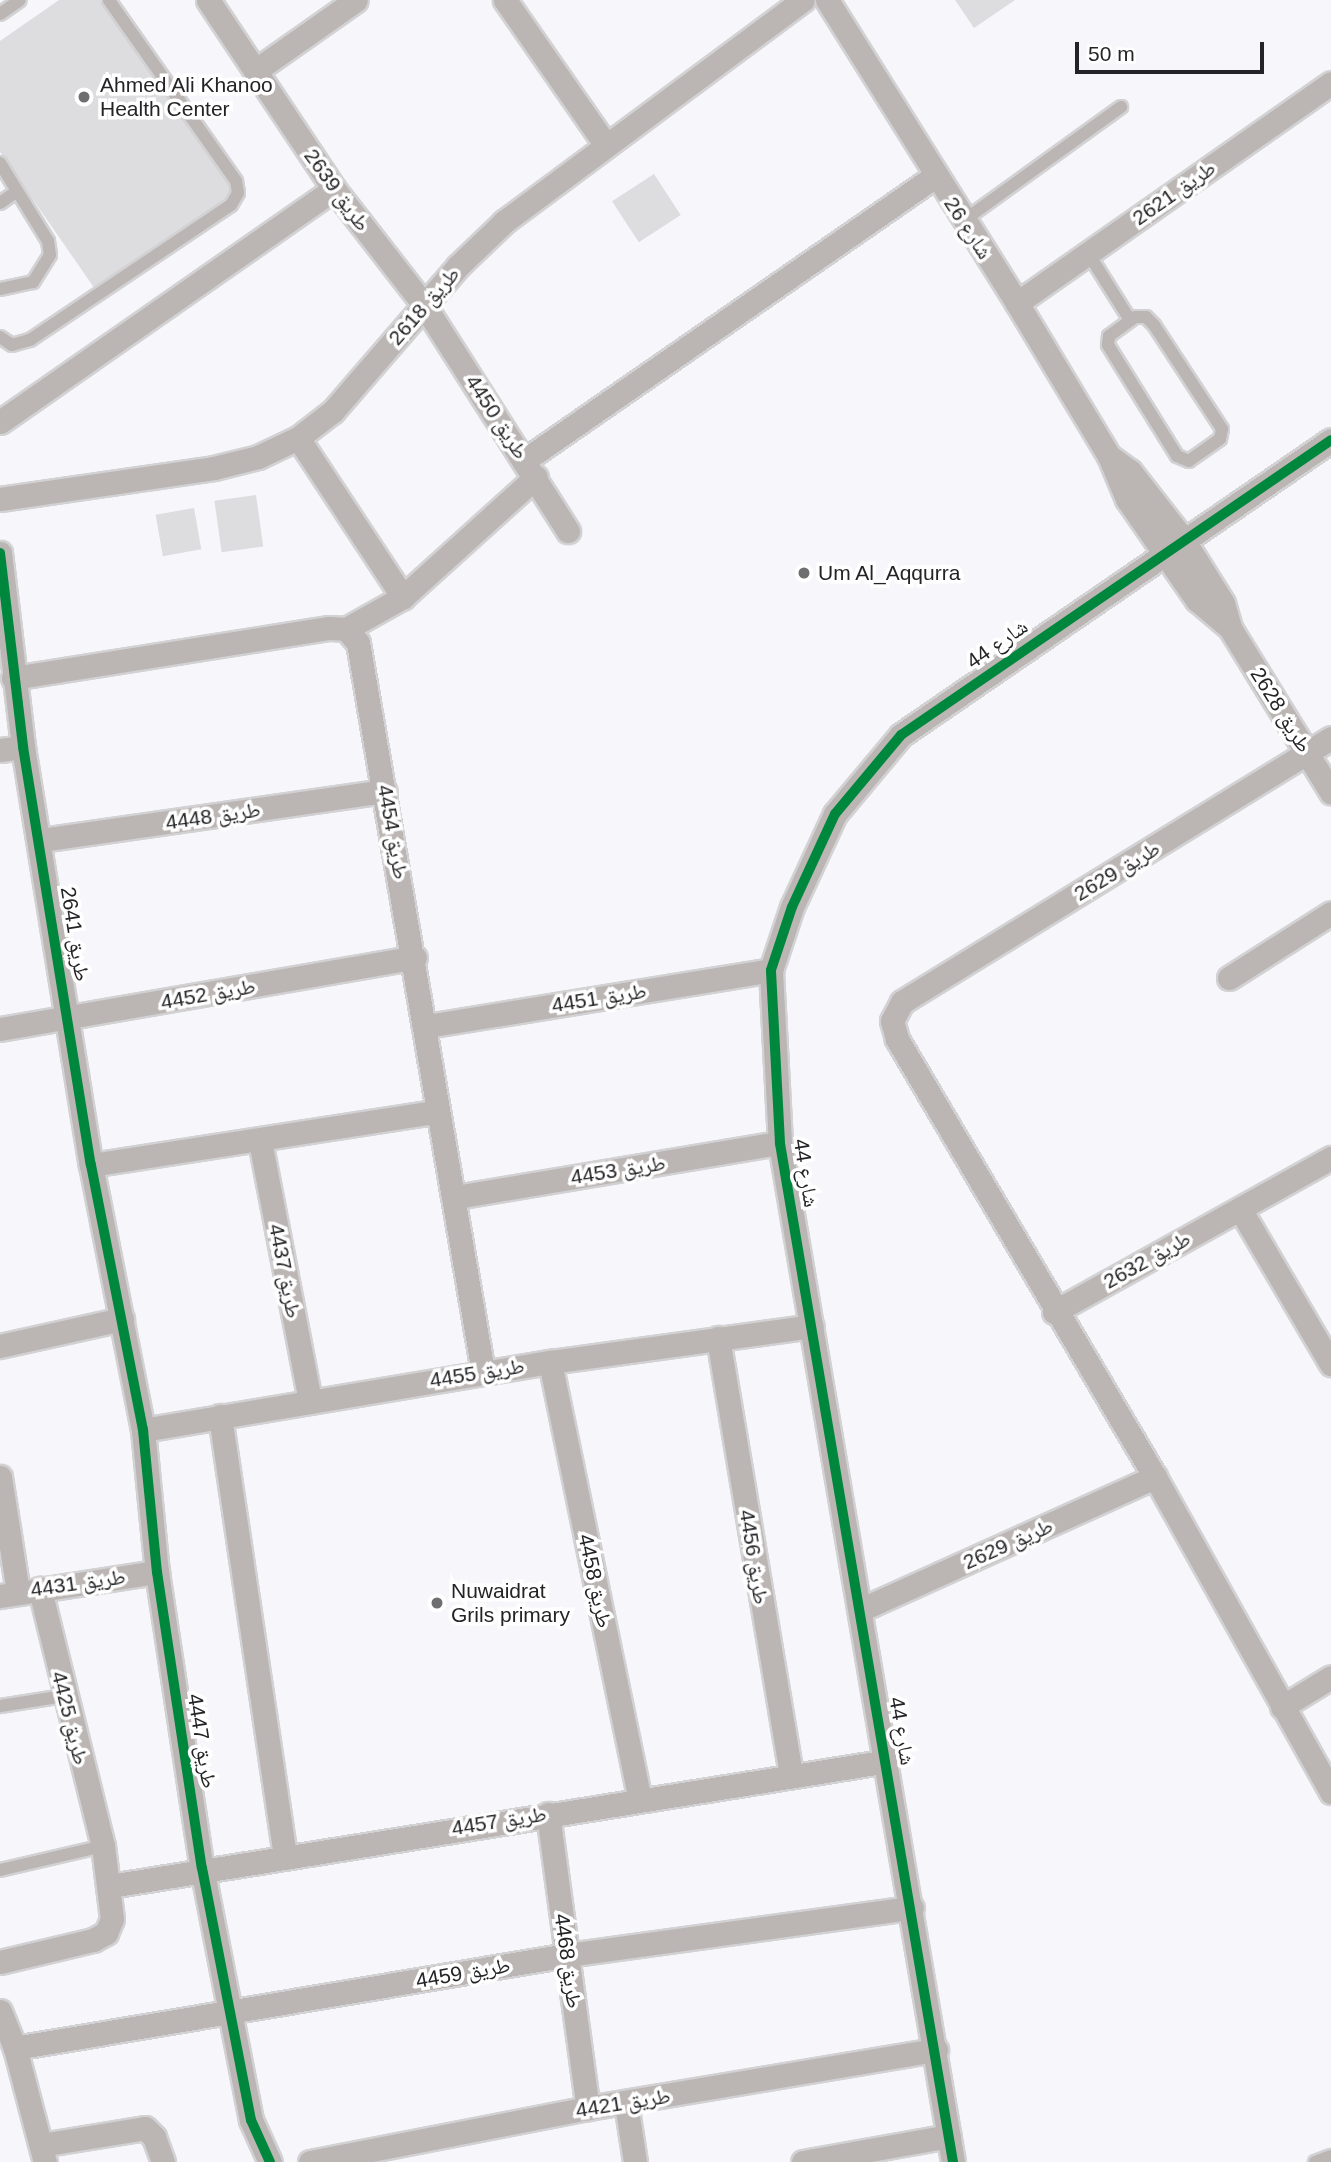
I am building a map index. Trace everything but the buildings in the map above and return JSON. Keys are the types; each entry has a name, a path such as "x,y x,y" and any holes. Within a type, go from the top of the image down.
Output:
{"street":[{"name":"طريق 2639","path":"208,0 334,189 424,305"},
{"path":"255,71 356,0"},
{"path":"505,0 605,144"},
{"name":"طريق 2618","path":"0,499 214,468 258,457 298,438 333,411 424,305 504,222 605,144 803,0"},
{"name":"شارع 26","path":"827,0 934,177 1017,303 1109,456 1127,499 1163,553"},
{"name":"طريق 2621","path":"1017,303 1331,83"},
{"path":"13,678 346,628 403,597 531,469 934,177"},
{"path":"0,422 334,189"},
{"name":"طريق 4450","path":"424,305 531,469 568,531"},
{"path":"298,438 403,597"},
{"name":"شارع 44","path":"953,2162 888,1761 780,1143 771,970 792,907 835,814 901,735 1331,440"},
{"name":"شارع 26","path":"1109,456 1130,471 1183,539"},
{"name":"طريق 2628","path":"1183,539 1223,603 1230,628 1331,792"},
{"name":"طريق 2641","path":"0,552 23,747 41,840 91,1165 122,1320"},
{"name":"طريق 2628","path":"1163,553 1198,600 1230,628"},
{"name":"طريق 4454","path":"346,628 358,643 427,1026 438,1111 456,1197 484,1372"},
{"name":"طريق 2629","path":"1054,1311 897,1039 892,1021 902,1002 1331,738"},
{"path":"0,750 23,747"},
{"name":"طريق 4448","path":"41,840 385,791"},
{"path":"1229,978 1331,913"},
{"name":"طريق 4452","path":"0,1029 415,957"},
{"name":"طريق 4451","path":"427,1026 771,970"},
{"path":"91,1165 260,1141 438,1111"},
{"name":"طريق 4437","path":"260,1141 310,1401"},
{"name":"طريق 4453","path":"456,1197 780,1143"},
{"name":"طريق 2632","path":"1054,1311 1331,1158"},
{"path":"1240,1209 1331,1364"},
{"path":"1054,1311 1155,1478 1331,1792"},
{"path":"0,1346 122,1320"},
{"name":"طريق 4447","path":"122,1320 143,1430 157,1572 202,1868 232,2010 251,2120 270,2162"},
{"name":"طريق 4455","path":"143,1430 484,1372 812,1326"},
{"name":"طريق 4456","path":"718,1338 791,1776"},
{"name":"طريق 4458","path":"550,1362 640,1800"},
{"path":"220,1416 285,1855"},
{"name":"طريق 4425","path":"0,1477 19,1592 64,1696 103,1846 112,1919 106,1933 0,1962"},
{"name":"طريق 2629","path":"860,1610 1155,1478"},
{"name":"طريق 4431","path":"19,1592 157,1572"},
{"path":"1282,1707 1331,1677"},
{"name":"طريق 4457","path":"110,1886 202,1868 888,1761"},
{"name":"طريق 4468","path":"548,1814 588,2108"},
{"name":"طريق 4459","path":"15,2048 567,1955 912,1908"},
{"path":"0,2011 15,2048 43,2154 145,2128 154,2137 163,2162"},
{"name":"طريق 4421","path":"310,2162 379,2155 588,2108 936,2050"},
{"path":"626,2103 635,2162"},
{"path":"803,2162 949,2136"}],"lane":[{"path":"0,14 20,0"},
{"path":"0,337 12,345 30,340 231,205 238,193 236,181 110,0"},
{"path":"963,221 1121,107"},
{"path":"0,163 48,241 50,255 33,282 0,289"},
{"path":"0,204 13,194"},
{"path":"1088,253 1130,320"},
{"path":"1140,317 1150,320 1220,425 1220,439 1189,461 1177,456 1108,345 1109,336 1130,320 1140,317"},
{"path":"0,1706 64,1696"},
{"path":"0,1870 103,1846"},
{"path":"1315,2162 1331,2156"}],"cycle path":[{"path":"953,2162 780,1143 771,970 792,907 835,814 901,735 1331,440"},
{"path":"0,553 23,747 91,1165 143,1430 157,1572 202,1868 251,2120 270,2162"}],"place":[{"name":"Ahmed Ali Khanoo Health Center","path":"84,97"},
{"name":"Um Al_Aqqurra","path":"804,573"},
{"name":"Nuwaidrat Grils primary","path":"437,1603"}]}
